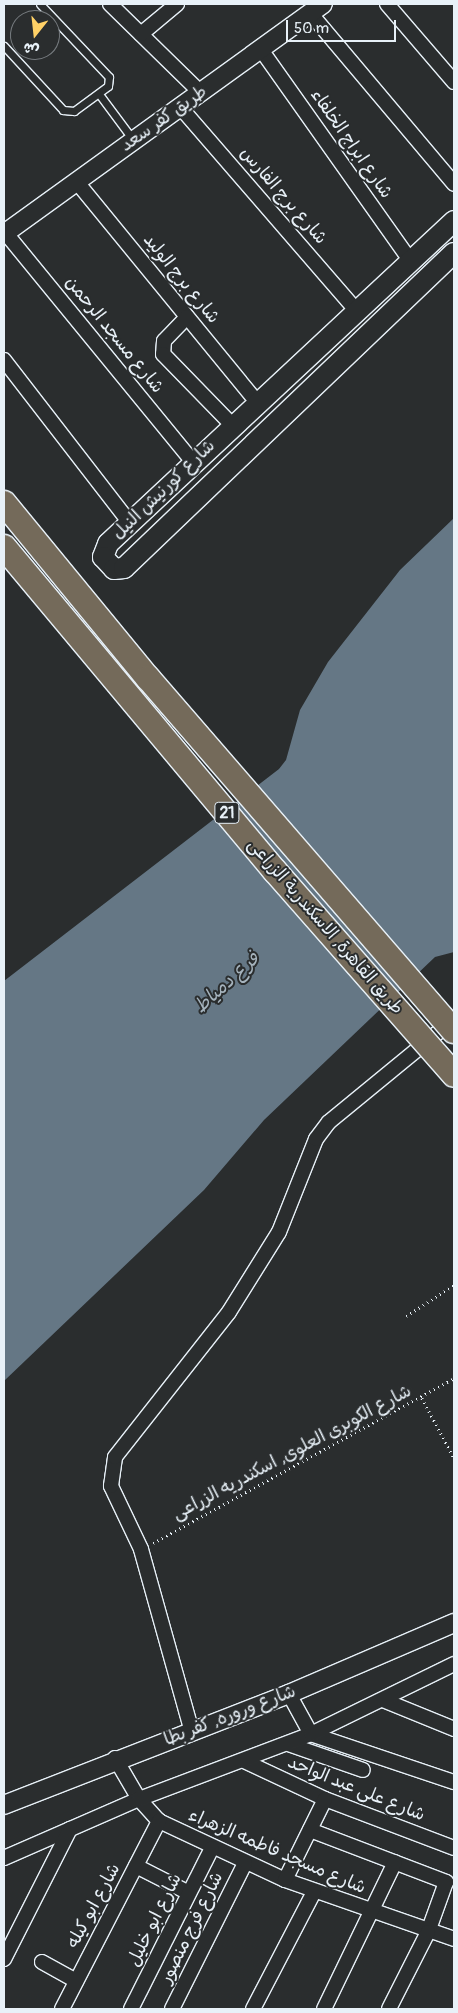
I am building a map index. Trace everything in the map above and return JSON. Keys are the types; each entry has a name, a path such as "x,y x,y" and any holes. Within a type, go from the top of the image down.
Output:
{"highway":[{"name":"طريق القاهرة, الاسكندرية الزراعى","path":"4,503 148,678 454,1031"},
{"name":"طريق القاهرة, الاسكندرية الزراعى","path":"4,547 280,877 454,1075"}],"main road":[{"name":"شارع كورنيش النيل","path":"454,221 256,401 130,523 103,552 118,570 454,253"},
{"path":"414,256 437,270"}],"street":[{"path":"110,4 201,93"},
{"path":"141,34 177,4"},
{"path":"387,4 454,82"},
{"path":"317,9 454,184"},
{"name":"طريق كفر سعد","path":"4,232 262,51 317,9"},
{"name":"شارع ابراج الخلفاء","path":"262,51 414,256"},
{"name":"شارع برج الفارس","path":"181,108 356,310"},
{"name":"شارع برج الوليد","path":"76,181 256,401"},
{"name":"شارع مسجد الرحمن","path":"4,232 193,462"},
{"path":"187,317 164,341 163,354 232,425"},
{"path":"4,360 130,523"},
{"path":"192,1732 141,1549 111,1486 116,1457 229,1312 278,1232 316,1139 329,1122 454,1019"},
{"name":"شارع وروره, كفر بطا","path":"4,1805 114,1758 192,1732 289,1694 454,1623"},
{"path":"4,1858 139,1799 288,1744 383,1700 454,1664"},
{"path":"289,1694 311,1734 454,1782"},
{"path":"383,1700 454,1729"},
{"path":"288,1744 363,1770"},
{"name":"شارع مسجد فاطمه الزهراء","path":"114,1758 139,1799 159,1821 212,1848 314,1892 373,1914 454,1939"},
{"name":"شارع على عبد الواحد","path":"244,1761 325,1799 454,1848"},
{"path":"285,1880 325,1799"},
{"name":"شارع ابو كيله","path":"62,2009 159,1821"},
{"path":"4,1958 70,1829"},
{"path":"310,1830 446,1882 428,1932 388,2009"},
{"name":"شارع ابو خليل","path":"131,2009 212,1848"},
{"path":"324,2009 373,1914 395,1862"},
{"name":"شارع فرج منصور","path":"172,2009 245,1863"},
{"path":"136,1866 189,1893"},
{"path":"253,2009 314,1892"},
{"path":"42,1962 76,1981"}],"lane":[{"path":"4,46 63,110 74,111 108,86 109,77 40,4"},
{"path":"99,94 134,141"}],"path":[{"path":"406,1316 454,1285"},
{"name":"شارع الكوبرى العلوى, اسكندريه الزراعى","path":"141,1549 422,1398 454,1378"},
{"path":"422,1398 454,1458"}],"water":[{"name":"فرع دمياط","path":"454,518 454,952 435,957 264,1120 204,1190 4,1381 4,981 279,769 286,760 300,710 328,662 400,570"}]}
